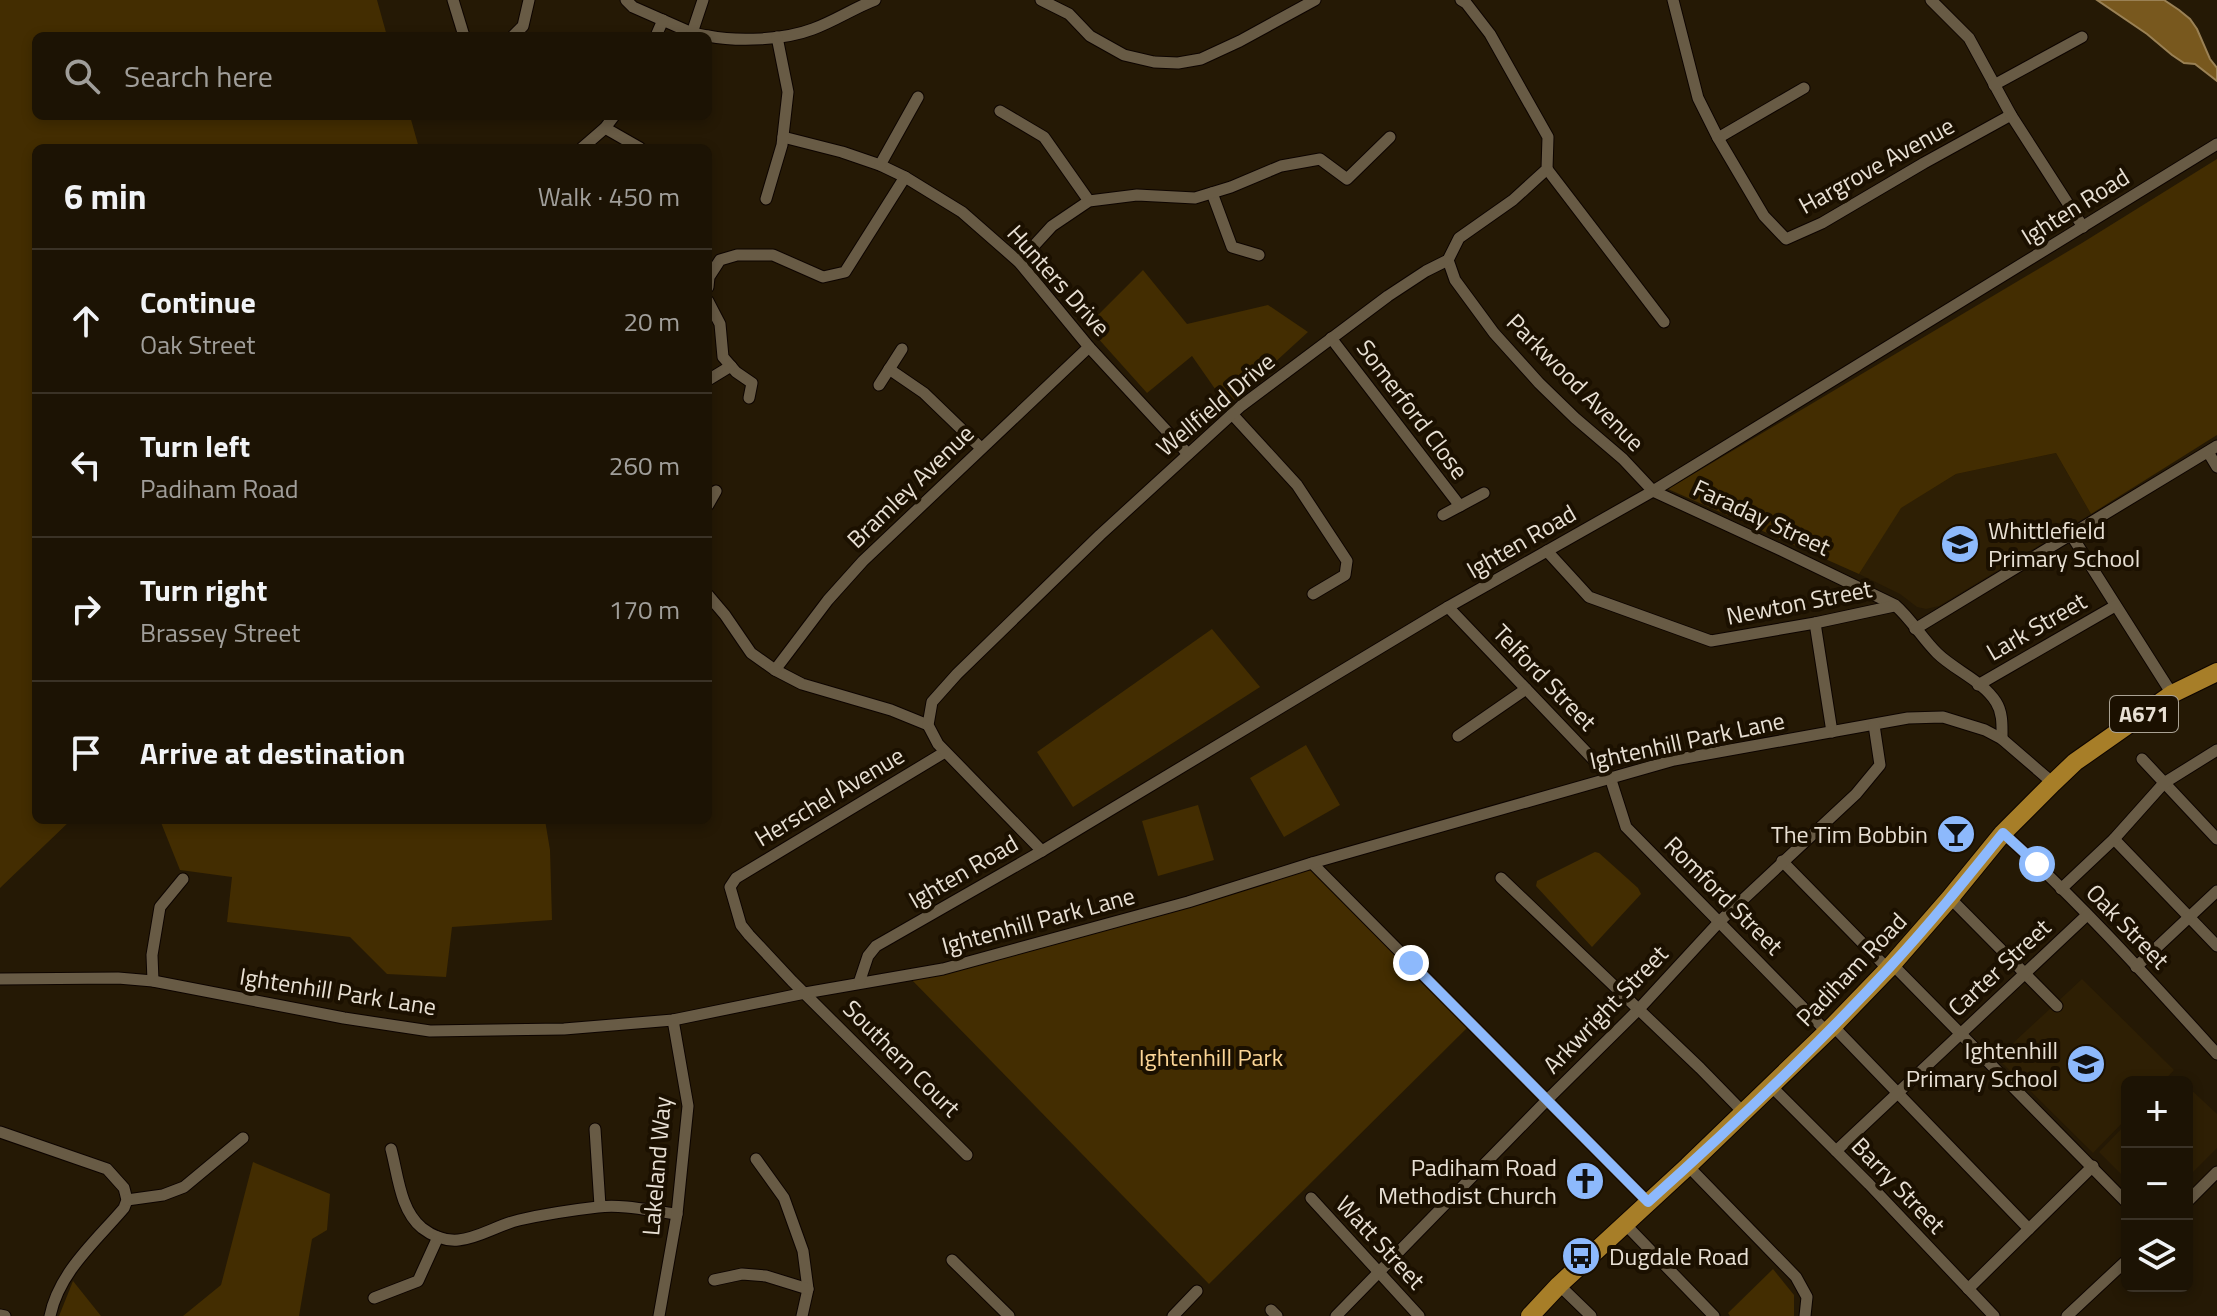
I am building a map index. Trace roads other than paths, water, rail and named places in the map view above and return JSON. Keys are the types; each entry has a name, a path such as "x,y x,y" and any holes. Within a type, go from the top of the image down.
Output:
{"main road":[{"name":"Padiham Road","path":"1530,1316 1830,1029 1890,967 2003,833 2075,762 2172,694 2217,672"}],"street":[{"path":"453,0 463,32"},
{"path":"517,32 523,26 529,0"},
{"path":"626,0 633,7 690,32"},
{"path":"692,32 703,0"},
{"path":"712,37 766,39 812,30 875,0"},
{"path":"1041,0 1069,14 1090,36 1124,55 1154,62 1178,63 1201,59 1315,0"},
{"path":"1069,14 1072,0"},
{"path":"1461,0 1490,34 1548,137 1547,169 1664,322"},
{"name":"Hargrove Avenue","path":"1673,0 1698,98 1764,216 1786,239 1822,223 2011,115"},
{"path":"1931,0 1969,38 2011,115 2083,227"},
{"path":"658,32 663,20"},
{"path":"766,199 783,137 788,92 777,37"},
{"path":"1994,85 2082,37"},
{"path":"1718,138 1804,88"},
{"path":"880,165 918,97"},
{"path":"1000,111 1044,137 1089,201"},
{"path":"587,144 611,120"},
{"path":"605,128 633,144"},
{"name":"Hunters Drive","path":"783,137 880,165 962,212 1019,262 1089,347 1188,454"},
{"path":"1019,262 1052,226 1089,201 1137,195 1195,198 1281,166 1320,159 1347,179 1390,137"},
{"name":"Ighten Road","path":"859,983 868,956 876,946 1042,851 1448,607 1653,491 2217,144"},
{"name":"Wellfield Drive","path":"928,725 932,702 957,674 1100,535 1232,414 1388,296 1448,260 1459,238 1513,200 1547,169"},
{"path":"712,272 720,260 737,255 773,255 823,277 845,272 905,177"},
{"path":"1212,193 1232,247 1259,255"},
{"name":"Parkwood Avenue","path":"1448,260 1455,280 1494,333 1539,383 1623,459 1653,491"},
{"path":"712,309 720,324 723,357 752,383 749,398"},
{"name":"Somerford Close","path":"1331,338 1460,506"},
{"name":"Bramley Avenue","path":"775,670 828,600 863,561 1089,347"},
{"path":"879,385 902,349"},
{"path":"712,378 731,366"},
{"path":"889,369 924,393 981,448"},
{"path":"1232,414 1297,485 1347,561 1345,575 1313,594"},
{"path":"1915,629 2212,449 2217,467"},
{"path":"712,498 716,491"},
{"name":"Faraday Street","path":"1653,491 1895,605"},
{"name":"Somerford Close","path":"1443,515 1484,493"},
{"path":"2070,533 2172,694"},
{"name":"Newton Street","path":"1547,551 1589,597 1711,641 1895,605"},
{"path":"712,600 751,653 775,670 802,684 891,710 928,725 945,752 1042,851"},
{"path":"1895,605 1938,655 1995,701 2002,716 2002,739"},
{"name":"Lark Street","path":"1978,685 2115,606"},
{"name":"Telford Street","path":"1448,607 1610,777"},
{"path":"1815,623 1832,732"},
{"path":"1458,736 1526,689"},
{"name":"Ightenhill Park Lane","path":"0,979 118,978 153,981 344,1018 430,1031 564,1029 673,1020 943,969 1188,902 1312,863 1674,760 1908,718 1943,717 1985,730 2002,739 2053,783"},
{"name":"Arkwright Street","path":"1336,1316 1638,1010 1720,921 1856,794 1880,765 1874,725"},
{"path":"2061,889 2114,839 2164,783 2217,750"},
{"name":"Herschel Avenue","path":"736,878 945,752"},
{"path":"2142,759 2216,836"},
{"name":"Romford Street","path":"1610,777 1626,827 1898,1093 2029,1229"},
{"name":"Oak Street","path":"2003,833 2034,860 2216,1051"},
{"path":"2114,839 2217,946"},
{"path":"1782,861 1961,1032 2121,1196"},
{"path":"1312,863 1648,1202"},
{"name":"Southern Court","path":"736,878 730,887 741,925 792,981 967,1155"},
{"path":"1501,878 1744,1113"},
{"path":"153,981 152,955 160,907 183,879"},
{"path":"2136,967 2217,891"},
{"path":"1950,898 2057,1006"},
{"name":"Carter Street","path":"1836,1151 2087,915"},
{"name":"Lakeland Way","path":"659,1316 677,1214 688,1106 673,1020"},
{"name":"Barry Street","path":"1771,1086 1994,1316"},
{"path":"595,1129 600,1206"},
{"path":"0,1132 107,1169 124,1188 127,1200 124,1208 70,1270 56,1295 50,1316"},
{"path":"127,1200 174,1193 243,1138"},
{"path":"391,1149 408,1214 421,1227 438,1237 476,1238 516,1221 600,1206 677,1214"},
{"path":"756,1159 784,1198 803,1251 808,1289 802,1316"},
{"path":"1688,1166 1796,1277 1807,1297 1805,1316"},
{"path":"1968,1289 2093,1166"},
{"path":"2193,1196 2217,1172"},
{"name":"Watt Street","path":"1311,1198 1419,1316"},
{"path":"1625,1224 1714,1316"},
{"path":"374,1298 418,1281 438,1237"},
{"path":"952,1260 1009,1316"},
{"path":"2067,1316 2121,1266"},
{"path":"714,1280 742,1274 766,1276 808,1289"},
{"path":"1559,1285 1591,1316"},
{"path":"1173,1316 1197,1291"}],"place":[{"name":"Whittlefield Primary School","path":"1960,544"},
{"name":"The Tim Bobbin","path":"1956,834"},
{"name":"Ightenhill Primary School","path":"2086,1064"},
{"name":"Padiham Road Methodist Church","path":"1585,1181"},
{"name":"Dugdale Road","path":"1581,1256"}],"park label":[{"name":"Ightenhill Park","path":"1211,1057"}]}
